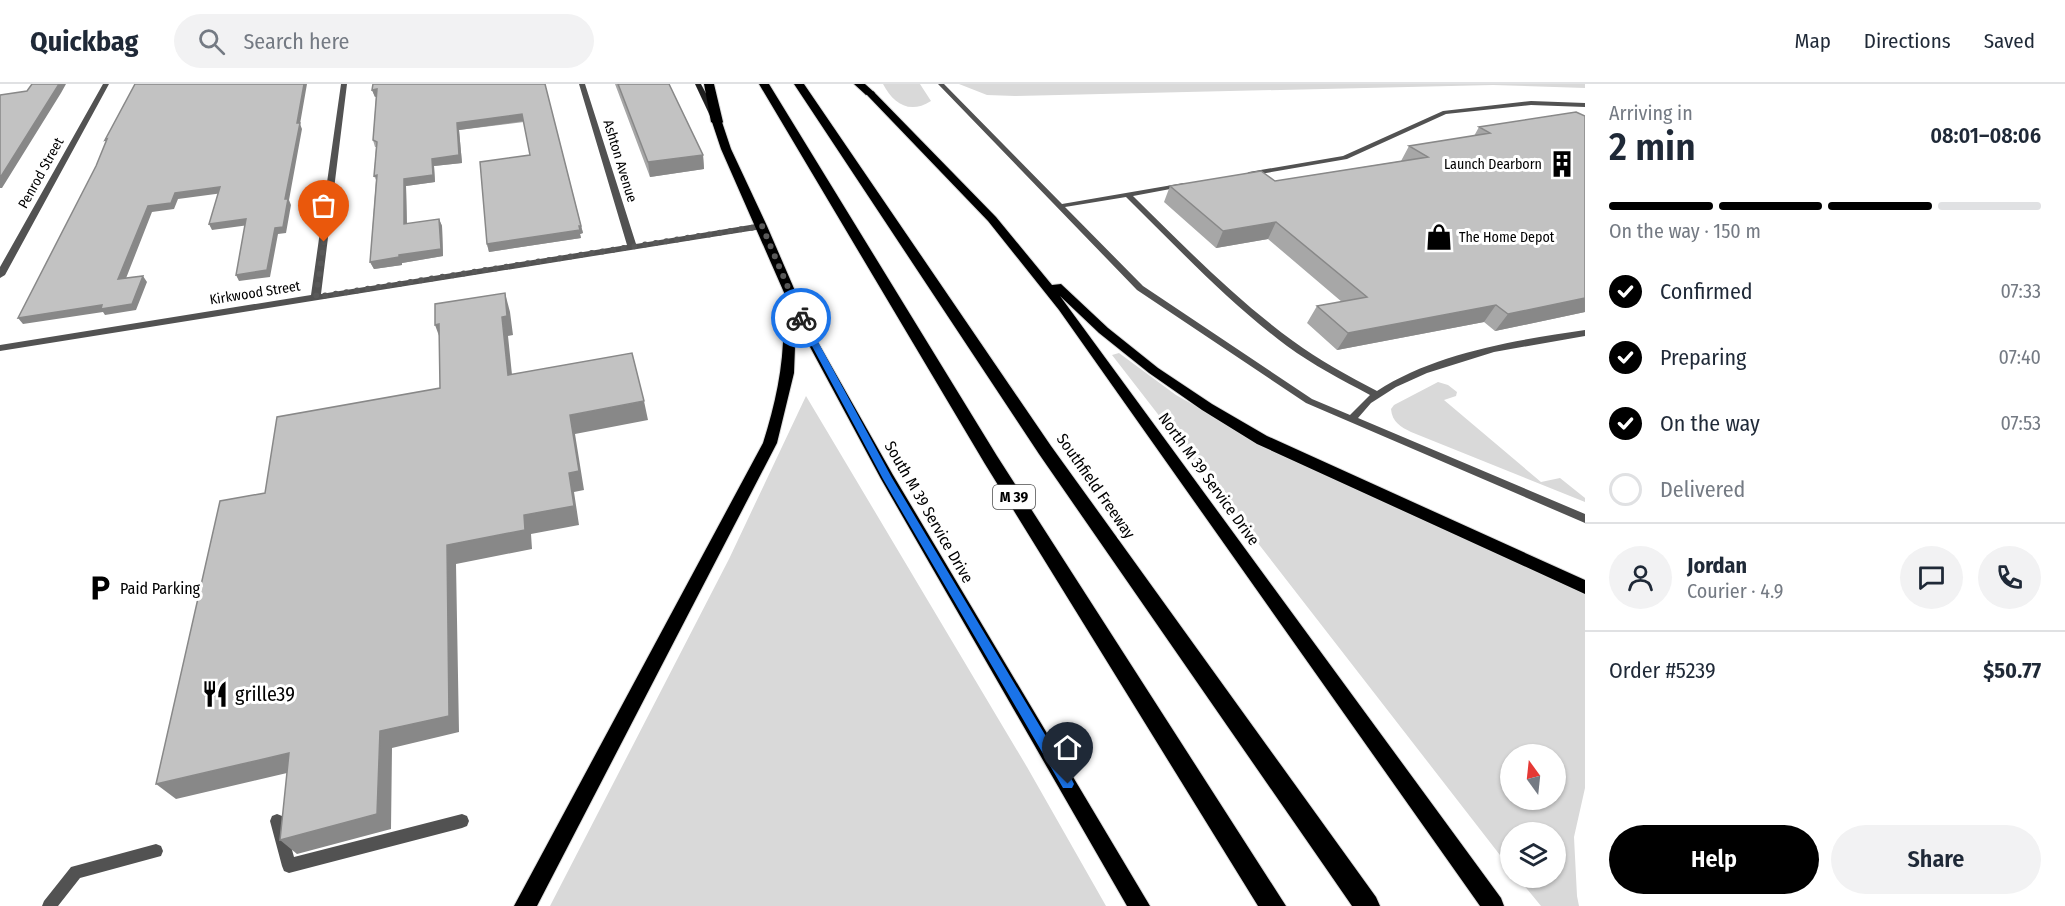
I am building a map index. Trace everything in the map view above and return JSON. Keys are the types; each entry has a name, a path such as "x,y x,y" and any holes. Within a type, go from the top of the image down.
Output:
{"highway":[{"path":"709,84 717,122"},
{"name":"M 39","path":"764,84 991,460 1273,906"},
{"name":"Southfield Freeway","path":"799,84 1045,450 1367,906"},
{"path":"861,84 870,93"}],"main road":[{"path":"698,84 717,122"},
{"name":"North M 39 Service Drive","path":"870,93 992,219 1098,354 1493,906"},
{"name":"South M 39 Service Drive","path":"717,122 726,148 809,337 888,479 1139,906"},
{"path":"992,219 1071,300 1151,369 1220,417 1262,440 1585,587"},
{"path":"525,906 770,443 782,409 789,369 791,319 786,283"}],"street":[{"name":"Penrod Street","path":"0,275 106,84"},
{"path":"316,297 344,84"},
{"name":"Ashton Avenue","path":"582,84 632,246"},
{"name":"Kirkwood Street","path":"0,348 762,226"}],"lane":[{"path":"941,84 1140,288 1309,401 1585,519"},
{"path":"1242,175 1345,158 1445,112 1531,103 1585,105"},
{"path":"1060,206 1184,185"},
{"path":"1127,195 1227,291 1280,336 1330,370 1377,395"},
{"path":"1351,420 1359,407 1429,368 1494,350 1585,333"},
{"path":"277,821 289,866 462,821"},
{"path":"49,906 76,872 156,851"}],"shaded area":[{"path":"883,84 920,84 931,101 916,107 902,105 892,97"},
{"path":"959,84 1585,84 1585,88 1493,85 1015,96 987,95"},
{"path":"1119,353 1176,395 1279,453 1585,593 1585,788 1574,837 1579,906 1541,906 1526,888 1566,888 1566,822 1500,822 1500,855 1112,355"},
{"path":"1438,382 1448,385 1457,392 1456,396 1444,400 1541,482 1560,478 1585,498 1585,502 1411,432 1398,424 1392,414 1391,409 1394,405"},
{"path":"806,396 1027,767 1106,906 550,906 729,559"}],"building":[{"path":"32,84 59,84 0,178 0,95 27,91"},
{"path":"135,84 304,84 297,123 300,123 285,199 288,199 283,227 275,228 267,270 236,275 246,219 209,224 220,187 175,193 171,203 148,206 118,279 143,276 132,304 101,309 102,305 18,318 96,166 107,139 105,140"},
{"path":"373,84 545,84 581,226 579,226 580,230 487,244 480,162 530,155 522,114 457,123 459,155 432,159 433,175 404,179 404,224 439,219 441,249 370,262 377,175 374,176 377,142 373,140 377,89 372,90"},
{"path":"618,84 669,84 703,155 648,162"},
{"name":"The Home Depot","path":"1576,112 1585,116 1585,298 1508,314 1496,305 1348,333 1317,306 1367,297 1276,222 1223,231 1170,186 1261,171 1275,181 1428,157 1409,146 1490,133 1479,127"},
{"path":"505,293 507,316 502,317 508,375 632,353 644,401 570,415 579,471 569,473 574,506 524,515 525,530 447,545 449,716 380,731 377,814 280,840 289,753 156,784 220,501 265,493 277,417 440,388 439,324 435,325 435,304"}],"way so far":[{"path":"324,242 316,297 762,226 801,318"}],"place":[{"name":"Launch Dearborn","path":"1562,164"},
{"name":"The Home Depot","path":"1439,237"},
{"name":"Paid Parking","path":"100,588"},
{"name":"grille39","path":"215,694"}],"route":[{"path":"801,318 809,337 888,479 1068,784"}]}
